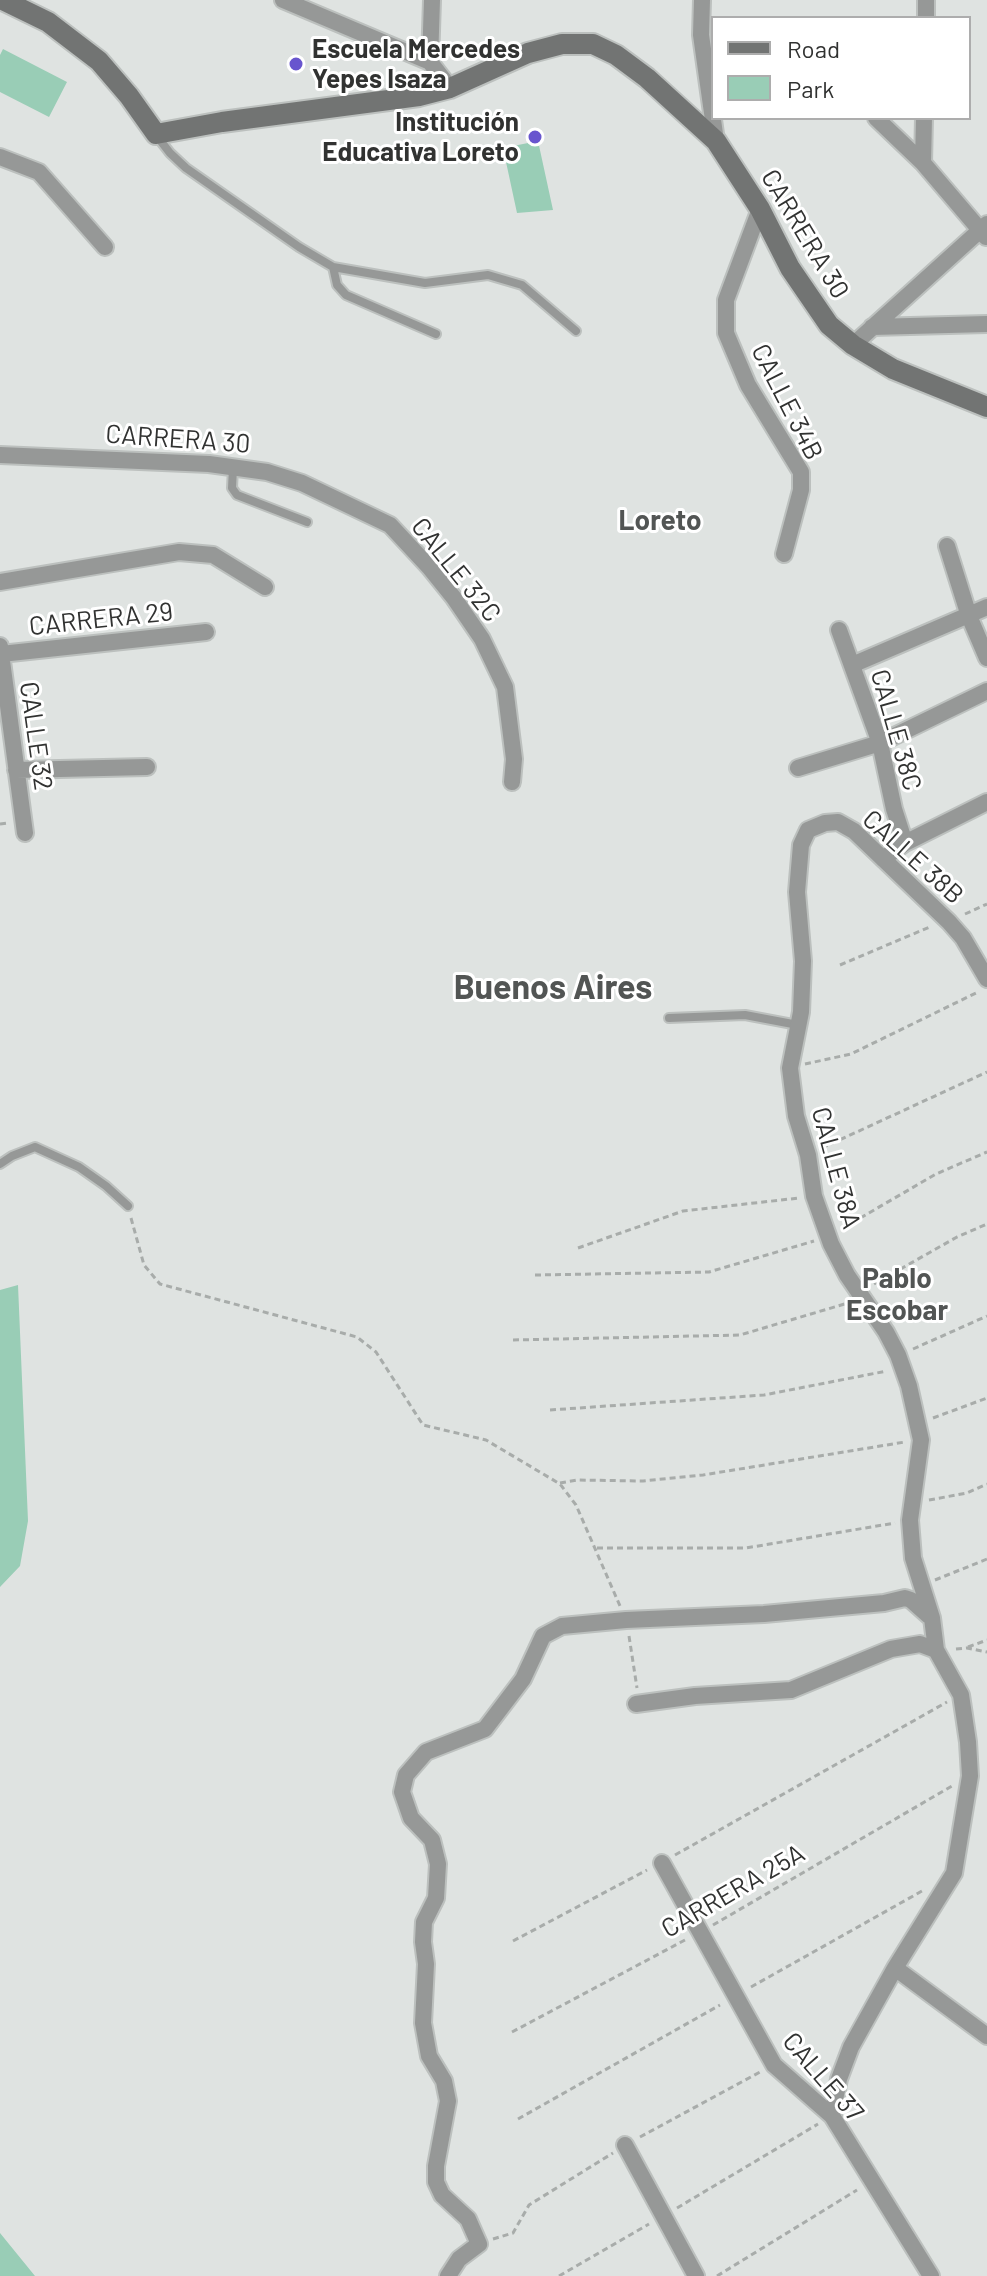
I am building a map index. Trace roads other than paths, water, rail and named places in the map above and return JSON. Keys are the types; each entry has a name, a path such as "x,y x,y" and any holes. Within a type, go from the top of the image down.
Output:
{"street":[{"path":"3,0 48,22 99,61 156,134"},
{"path":"283,0 430,62 450,88"},
{"path":"430,62 432,0"},
{"path":"702,0 701,35 711,106"},
{"name":"CARRERA 30","path":"156,134 222,122 419,96 450,88 528,53 562,44 593,44 616,55 647,78 716,141 760,209 790,268 829,325 853,345 893,369 987,407"},
{"path":"713,120 716,141"},
{"path":"853,345 985,231 923,163 878,120"},
{"path":"923,163 924,120"},
{"path":"0,157 39,172 105,247"},
{"name":"CALLE 34B","path":"760,209 726,300 726,333 748,385 801,472 801,490 784,554"},
{"path":"872,327 987,324"},
{"name":"CARRERA 30","path":"0,455 209,464 267,472 302,483 390,525"},
{"name":"CALLE 32C","path":"390,525 454,598 482,639 505,687 514,759 512,782"},
{"path":"947,546 969,616 987,658"},
{"path":"0,582 179,552 213,555 265,587"},
{"path":"852,665 987,607"},
{"name":"CALLE 38C","path":"839,630 880,743 894,809 905,843"},
{"name":"CARRERA 29","path":"1,654 206,632"},
{"name":"CALLE 32","path":"0,645 25,833"},
{"path":"798,768 880,743 987,691"},
{"path":"16,770 147,767"},
{"path":"883,859 905,843 987,802"},
{"name":"CALLE 38B","path":"825,823 838,822 854,831 949,922 971,950 987,979"},
{"name":"CALLE 38A","path":"825,823 808,830 801,845 797,892 803,961 801,1012 790,1068 796,1116 808,1155 814,1196 829,1236 847,1275 862,1295 900,1362 919,1432 910,1520 913,1558 932,1618 936,1650 961,1695 970,1776 954,1873 851,2047 839,2079 832,2116"},
{"path":"448,2276 459,2259 479,2244 468,2219 442,2195 436,2182 448,2101 444,2081 429,2056 423,2023 426,1964 423,1942 424,1922 436,1898 438,1864 432,1840 411,1818 402,1792 406,1775 426,1752 485,1729 523,1679 543,1636 562,1626 764,1614 884,1603 905,1598 932,1618"},
{"path":"636,1704 695,1696 791,1690 891,1649 920,1644 936,1650"},
{"name":"CALLE 37","path":"662,1863 774,2065 832,2116 931,2276"},
{"path":"895,1968 987,2036"},
{"path":"625,2145 696,2276"}],"lane":[{"path":"156,134 186,168 299,247 333,267 425,283 488,275 522,285 576,331"},
{"path":"333,267 337,285 346,295 436,334"},
{"path":"234,467 232,488 237,495 307,522"},
{"path":"669,1018 745,1015 798,1025"},
{"path":"0,1164 35,1147 79,1167 128,1206"}],"place":[{"name":"Escuela Mercedes Yepes Isaza","path":"296,64"},
{"name":"Institución Educativa Loreto","path":"535,137"}],"district":[{"name":"Loreto","path":"660,521"},
{"name":"Buenos Aires","path":"553,988"},
{"name":"Pablo Escobar","path":"897,1295"}]}
